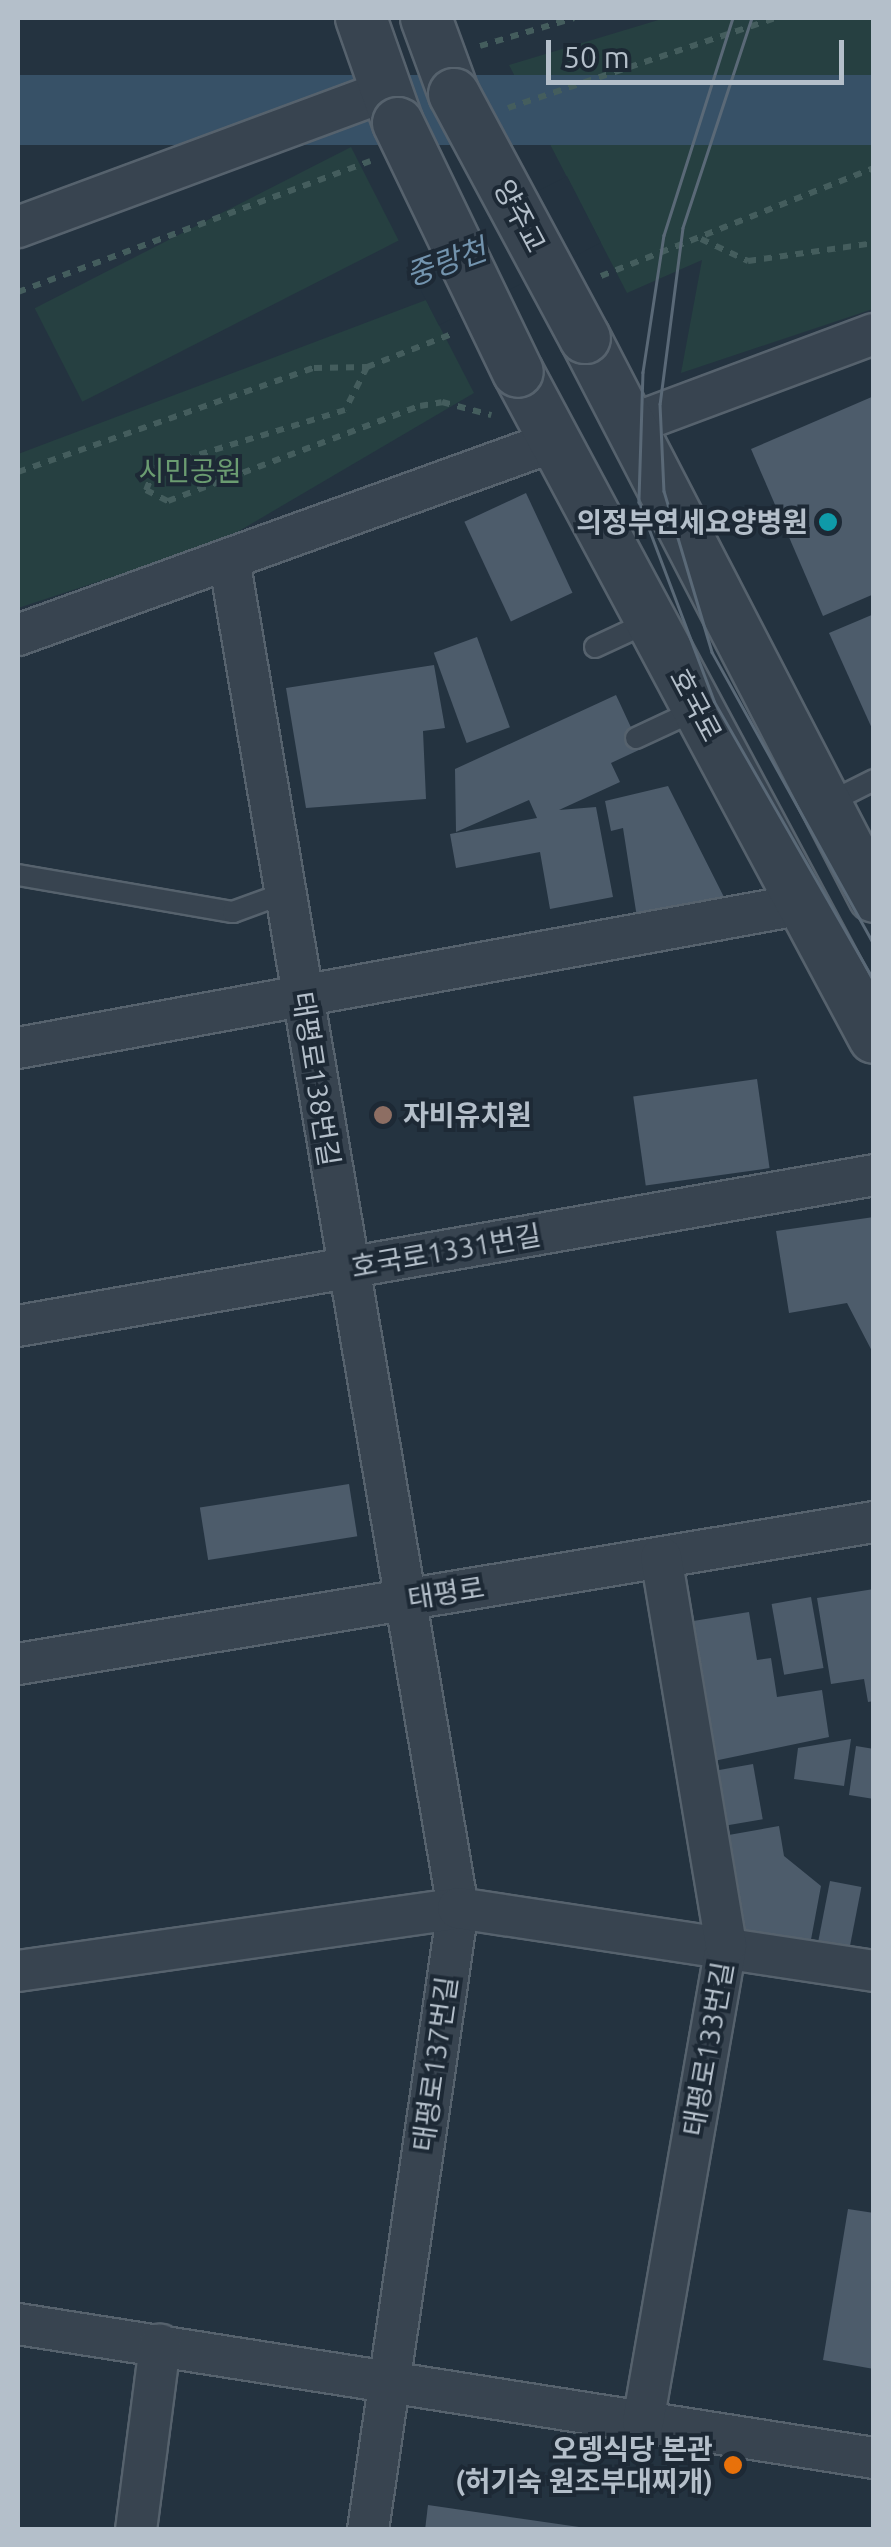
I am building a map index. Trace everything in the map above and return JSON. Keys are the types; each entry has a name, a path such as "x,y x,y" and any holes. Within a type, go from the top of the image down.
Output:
{"street":[{"path":"18,226 392,107 361,18"},
{"name":"양주교","path":"431,33 454,94 630,425"},
{"name":"호국로","path":"392,107 518,372 874,1038"},
{"path":"874,334 630,425 874,897"},
{"path":"18,636 554,440"},
{"name":"태평로138번길","path":"230,559 401,1600"},
{"path":"18,1048 302,1000 803,904"},
{"name":"호국로1331번길","path":"18,1326 874,1175"},
{"name":"태평로","path":"18,1664 874,1522"},
{"name":"태평로133번길","path":"643,2422 726,1945 661,1557"},
{"name":"태평로137번길","path":"368,2530 458,1908 401,1600"},
{"path":"18,1971 458,1908 726,1945 874,1971"},
{"path":"18,2324 874,2458"},
{"path":"136,2530 160,2345"}],"lane":[{"path":"594,646 651,621"},
{"path":"636,738 698,709"},
{"path":"824,806 874,780"},
{"path":"18,875 233,912 285,893"}],"path":[{"path":"431,33 490,45 574,18"},
{"path":"700,238 748,261 874,243"},
{"path":"367,367 345,410 155,468 146,490 168,501 442,402 554,440"}],"green space":[{"path":"665,18 873,18 873,309 681,373 702,260 627,293 509,65"},
{"path":"351,147 399,241 82,402 35,308"},
{"name":"시민공원","path":"426,300 474,393 222,541 18,608 18,454"}],"water":[{"path":"18,75 873,75 873,145 18,145"}],"pier":[{"path":"567,176 601,243 439,325 405,259"}],"building":[{"name":"의정부연세요양병원","path":"874,396 874,594 823,616 751,449"},
{"path":"526,493 572,593 511,621 464,522"},
{"path":"874,614 874,733 829,633"},
{"path":"477,637 510,727 467,743 434,653"},
{"path":"434,665 445,728 423,731 426,799 306,808 286,688"},
{"path":"616,695 641,749 611,763 620,782 559,810 596,807 613,897 550,909 540,852 456,868 450,834 537,818 529,800 456,832 455,769"},
{"path":"668,786 729,907 638,924 623,828 611,831 605,801"},
{"path":"757,1079 770,1168 646,1186 633,1096"},
{"path":"874,1217 874,1355 847,1303 789,1313 776,1231"},
{"path":"349,1484 357,1536 208,1560 200,1508"},
{"path":"874,1589 874,1701 868,1702 864,1679 831,1684 817,1598"},
{"path":"811,1597 824,1668 784,1675 772,1604"},
{"path":"749,1612 757,1660 771,1658 777,1697 822,1690 829,1737 709,1762 687,1622"},
{"path":"851,1739 844,1786 794,1779 798,1748"},
{"path":"856,1746 874,1749 874,1799 849,1795"},
{"path":"753,1764 763,1819 723,1826 714,1771"},
{"path":"779,1826 784,1856 821,1886 810,1945 740,1932 723,1836"},
{"path":"830,1881 861,1887 849,1949 818,1943"},
{"path":"848,2209 874,2213 874,2369 823,2360"},
{"path":"428,2505 579,2527 579,2530 425,2530"}],"tram line":[{"path":"733,18 664,235 643,372 639,502 714,701 874,980"},
{"path":"752,18 683,228 660,404 664,491 712,652 874,944"}],"place":[{"name":"의정부연세요양병원","path":"828,522"},
{"name":"자비유치원","path":"383,1115"},
{"name":"오뎅식당 본관 (허기숙 원조부대찌개)","path":"733,2465"}],"water label":[{"name":"중랑천","path":"446,262"}]}
